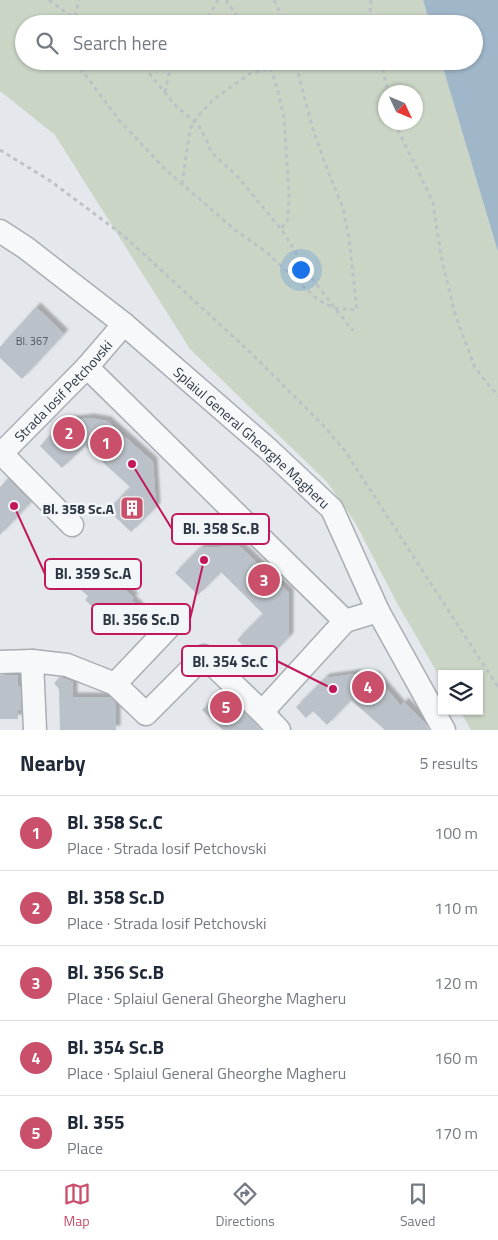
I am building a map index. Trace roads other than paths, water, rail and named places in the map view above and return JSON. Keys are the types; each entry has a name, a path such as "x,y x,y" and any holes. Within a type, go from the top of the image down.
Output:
{"street":[{"name":"Splaiul General Gheorghe Magheru","path":"0,231 26,248 124,324 268,450 332,509 378,611 444,730"},
{"name":"Strada Iosif Petchovski","path":"0,454 87,366 124,324"},
{"path":"87,366 345,621"},
{"path":"0,454 72,524"},
{"path":"262,712 345,621 378,611"},
{"path":"115,684 171,625"},
{"path":"0,662 32,661 67,665 115,684 150,722 204,656 279,730"},
{"path":"32,661 56,676"},
{"path":"32,661 35,730"}],"water":[{"path":"423,0 498,0 498,252 444,70 483,70 483,15 427,15"}],"place":[{"name":"Bl. 358 Sc.D","path":"69,433"},
{"name":"Bl. 358 Sc.C","path":"106,443"},
{"name":"Bl. 358 Sc.B","path":"132,464"},
{"name":"Bl. 359 Sc.A","path":"14,506"},
{"name":"Bl. 358 Sc.A","path":"132,508"},
{"name":"Bl. 356 Sc.D","path":"204,560"},
{"name":"Bl. 356 Sc.B","path":"264,580"},
{"name":"Bl. 354 Sc.B","path":"368,687"},
{"name":"Bl. 354 Sc.C","path":"333,689"},
{"name":"Bl. 355","path":"226,707"}]}
